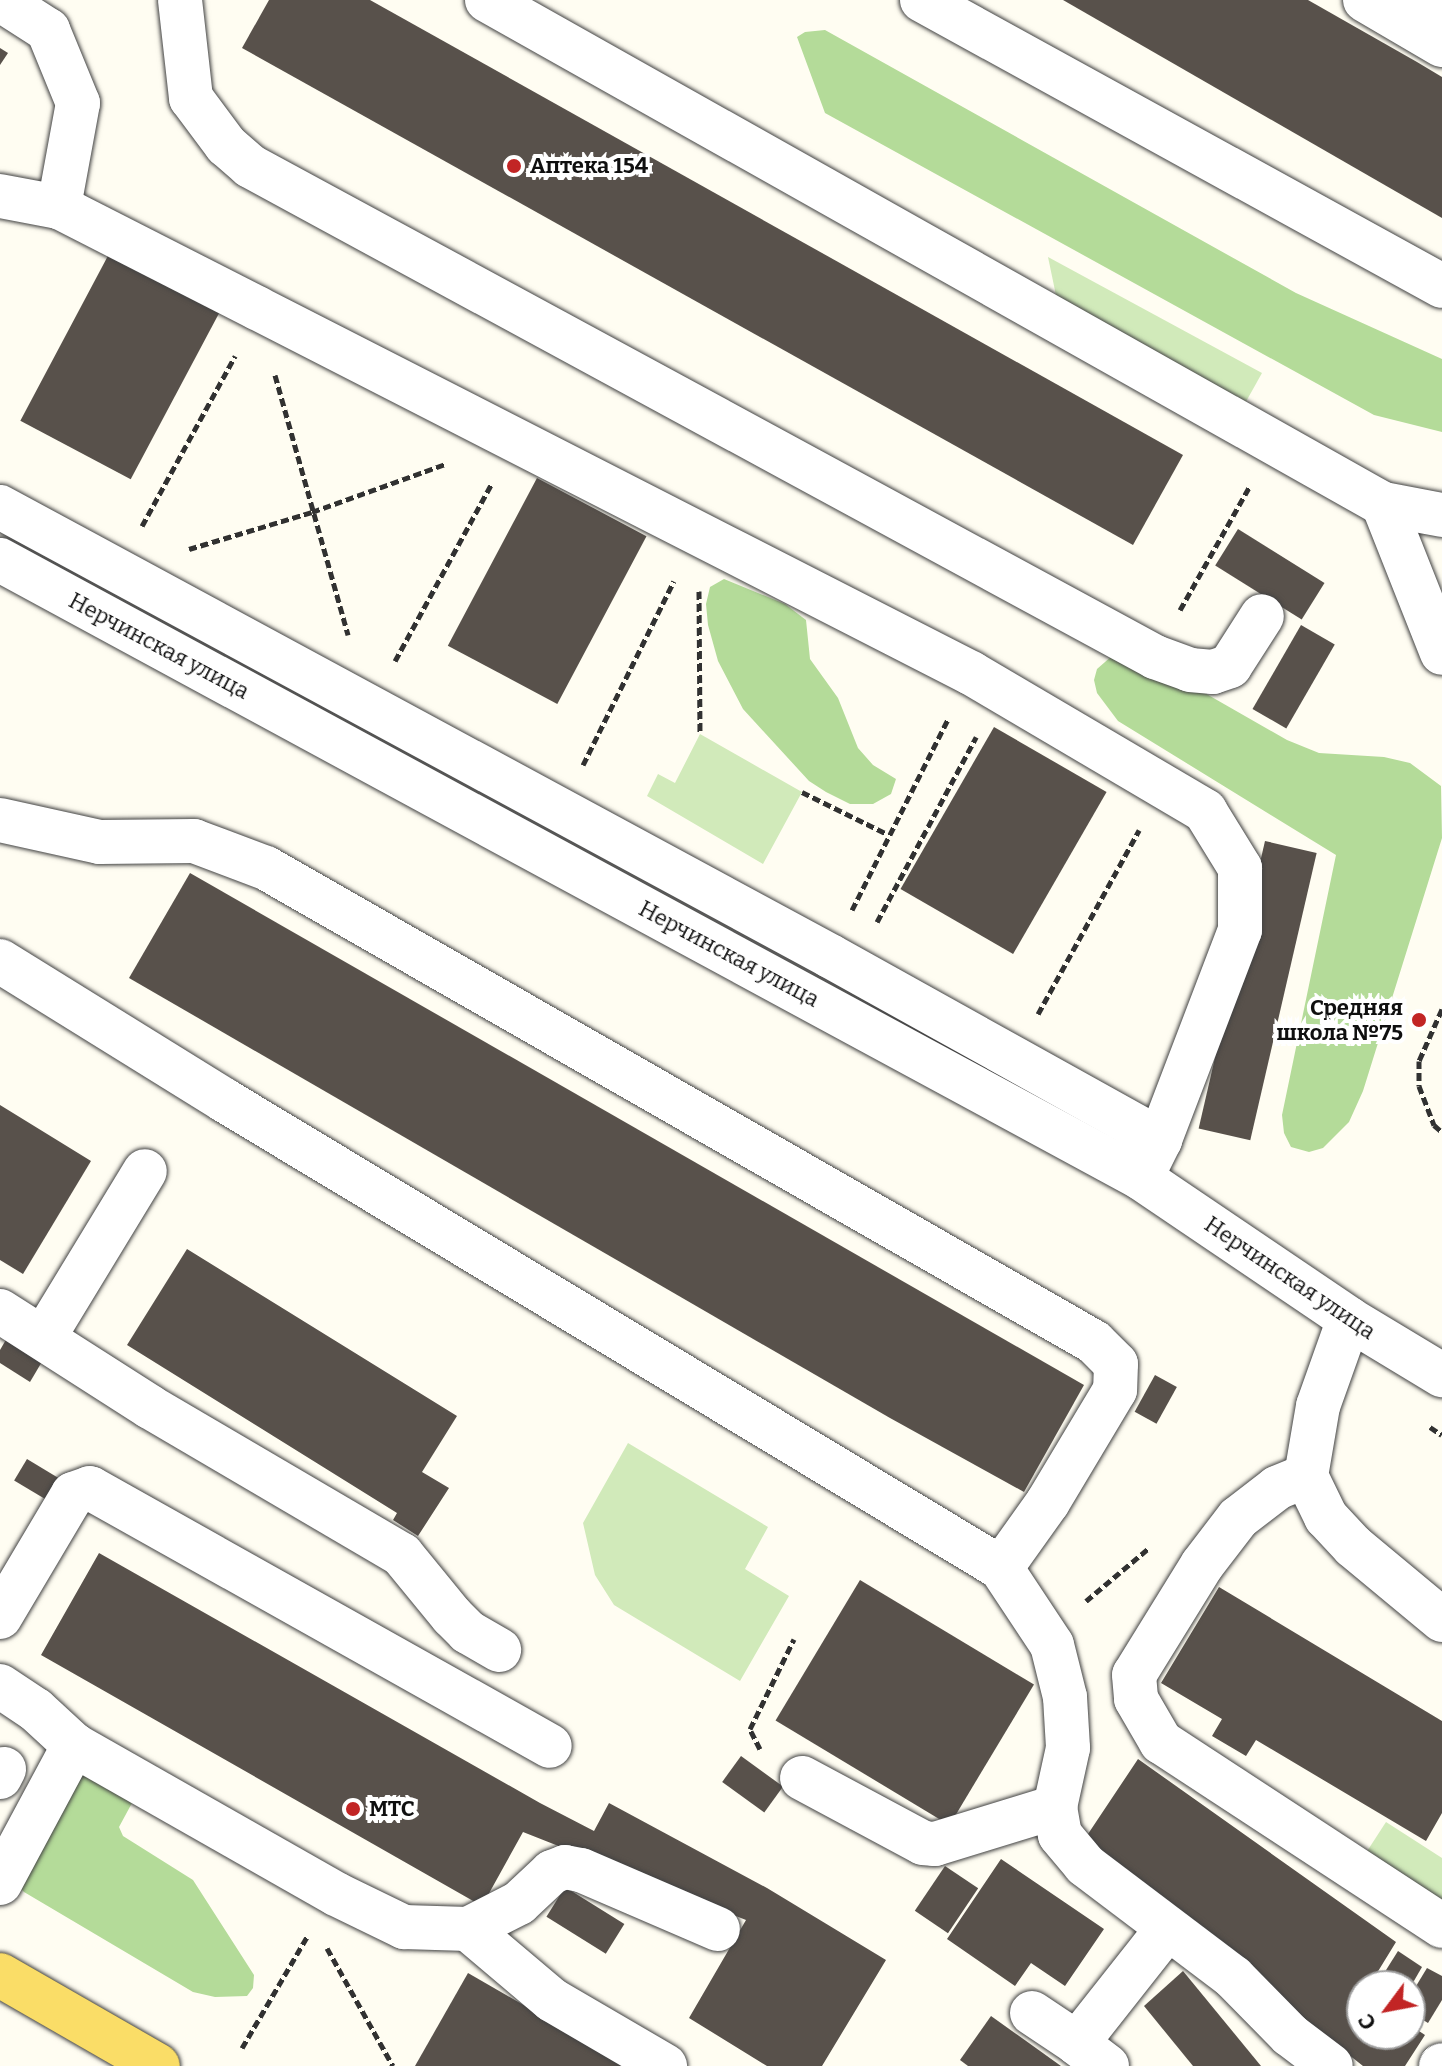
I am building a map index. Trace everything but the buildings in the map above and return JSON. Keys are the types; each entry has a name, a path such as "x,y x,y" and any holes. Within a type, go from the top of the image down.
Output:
{"main road":[{"path":"0,1975 158,2066"}],"street":[{"path":"1,0 48,30 78,103 59,207"},
{"path":"180,0 191,98 226,145 250,166 1155,657 1190,670 1213,672 1222,669 1234,661 1262,616"},
{"path":"487,0 1383,504 1442,515"},
{"path":"922,0 1442,286"},
{"path":"1365,0 1442,45"},
{"path":"1428,0 1442,8"},
{"path":"0,196 59,207 971,673 1205,811 1240,868 1240,930 1150,1159 1014,1057 0,507"},
{"path":"1383,504 1442,653"},
{"name":"Нерчинская улица","path":"0,560 1150,1159 1349,1319 1442,1375"},
{"path":"0,820 100,842 194,841 266,868 1094,1342 1116,1364 1115,1390 1048,1502 1001,1568"},
{"path":"0,961 1001,1568 1052,1645 1065,1697 1068,1748 1055,1807 1060,1835 1085,1865 1233,1977 1290,2035 1331,2066"},
{"path":"44,1337 145,1171"},
{"path":"0,1311 150,1407 402,1555 468,1632 499,1650"},
{"path":"1349,1319 1318,1406 1306,1476 1326,1517 1353,1546 1442,1620"},
{"path":"1306,1476 1277,1488 1238,1518 1202,1565 1134,1675 1136,1699 1161,1742 1442,1926"},
{"path":"0,1617 73,1494 90,1488 550,1746"},
{"path":"0,1686 36,1710 74,1745 325,1910 404,1927 468,1929 519,1903 552,1872 565,1867 581,1870 718,1929"},
{"path":"0,1883 74,1745"},
{"path":"802,1778 923,1843 935,1844 1055,1807"},
{"path":"468,1929 552,2000 665,2066"},
{"path":"1032,2013 1092,2055 1167,1929"}],"path":[{"path":"273,367 369,707"},
{"path":"117,571 221,387"},
{"path":"117,571 312,512 456,460"},
{"path":"1202,570 1250,485"},
{"path":"369,707 472,522"},
{"path":"698,534 700,734"},
{"path":"560,811 660,610"},
{"path":"841,963 887,834 951,714"},
{"path":"841,963 984,723"},
{"path":"802,792 887,834"},
{"path":"1014,1057 1112,881"},
{"path":"1442,1009 1419,1061 1419,1086 1434,1125 1442,1132"},
{"path":"794,1639 750,1729 754,1744 802,1778"},
{"path":"242,2048 325,1910"},
{"path":"325,1910 393,2066"}],"green space":[{"path":"825,30 1296,293 1442,359 1442,432 1374,415 825,113 797,37 805,32"},
{"path":"1048,257 1262,373 1243,407 1058,305"},
{"path":"724,579 785,604 806,620 810,659 838,698 858,748 873,765 896,779 891,794 873,804 850,804 826,792 809,781 743,709 718,661 708,625 706,604 710,587"},
{"path":"1113,655 1196,688 1287,740 1319,753 1384,757 1410,763 1441,786 1442,838 1363,1091 1349,1122 1323,1148 1309,1152 1291,1147 1284,1133 1282,1115 1336,855 1118,721 1097,693 1094,680 1097,669"},
{"path":"700,734 802,792 763,864 647,796 658,774 675,783"},
{"path":"628,1443 768,1527 745,1569 789,1596 740,1681 614,1605 595,1575 583,1523"},
{"path":"77,1767 129,1790 132,1803 119,1827 123,1836 193,1880 254,1975 253,1988 247,1996 215,1997 193,1992 24,1892 16,1883"},
{"path":"1386,1822 1442,1858 1442,1904 1362,1859"}],"place":[{"name":"Аптека 154","path":"514,166"},
{"name":"Средняя школа №75","path":"1419,1020"},
{"name":"МТС","path":"353,1809"}]}
